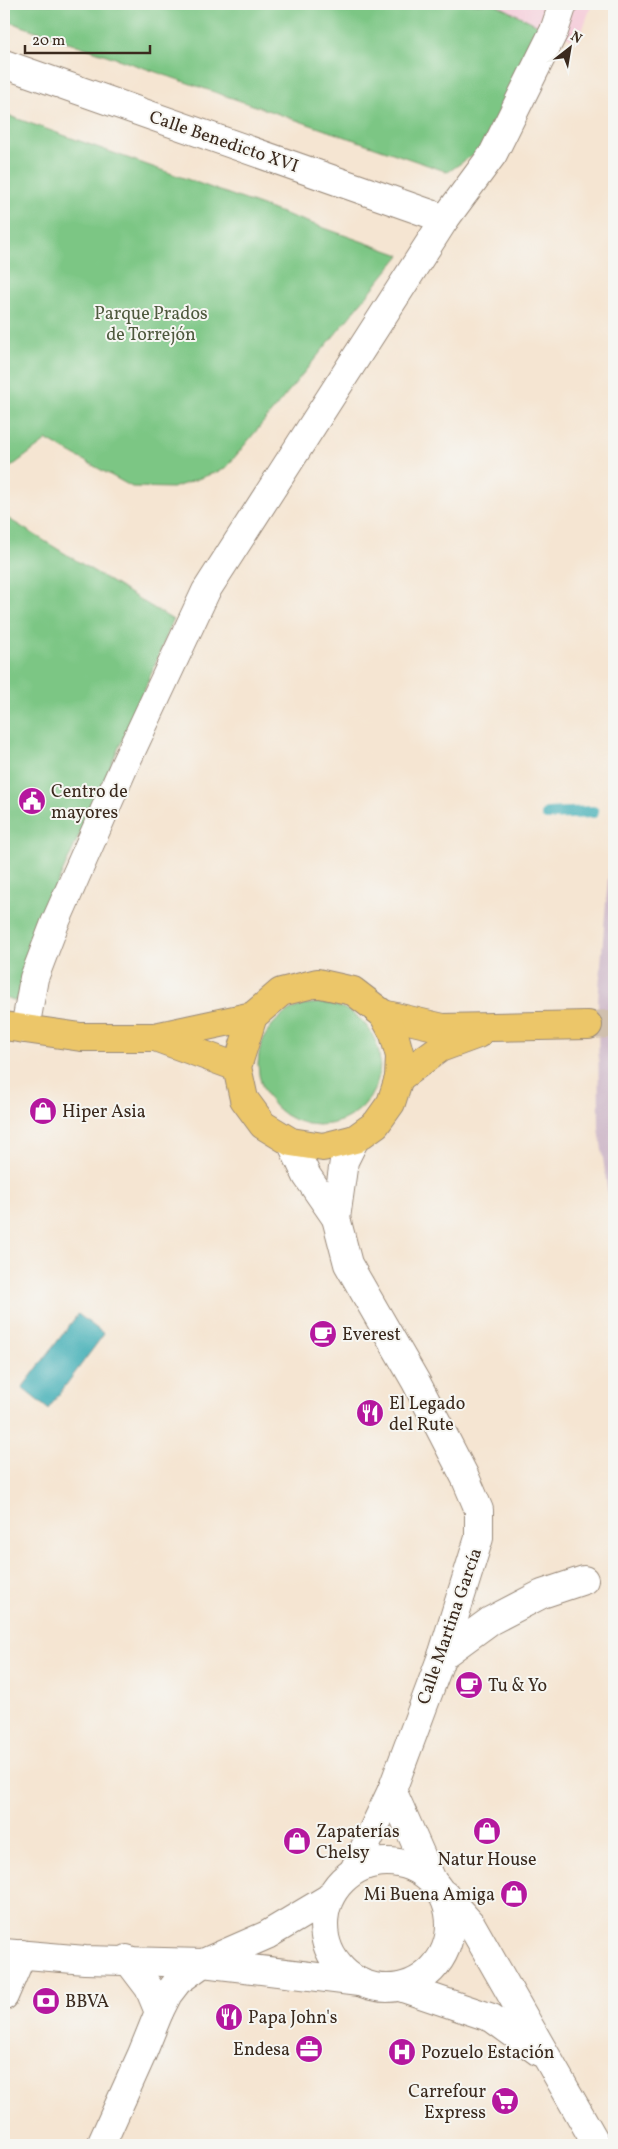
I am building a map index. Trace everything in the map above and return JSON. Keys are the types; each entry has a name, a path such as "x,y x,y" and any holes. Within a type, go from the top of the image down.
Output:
{"main road":[{"path":"10,1029 81,1037 155,1037 253,1016 281,992 317,983 353,991 382,1014 394,1034 400,1056 399,1078 391,1103 376,1124 355,1139 323,1147 291,1142 263,1125 244,1099 237,1067 253,1016"},
{"path":"382,1014 443,1028 588,1025"},
{"path":"399,1078 440,1048 498,1026"},
{"path":"155,1037 237,1067"}],"street":[{"path":"10,1029 34,978 55,923 125,764 206,591 445,219 494,154 554,31 563,4"},
{"name":"Calle Benedicto XVI","path":"4,64 445,219"},
{"path":"336,1218 344,1161 355,1139"},
{"path":"291,1142 307,1176 336,1218"},
{"name":"Calle Martina García","path":"336,1218 348,1264 416,1382 479,1510 479,1538 442,1656 392,1790 354,1870"},
{"path":"442,1656 490,1621 542,1594 584,1580"},
{"path":"4,1996 13,1953 85,1960 203,1964 359,1982 379,1989 400,1988 419,1980 435,1968 445,1951 450,1931 449,1911 392,1790"},
{"path":"359,1982 343,1971 330,1955 324,1936 324,1917 329,1898 336,1887 354,1870 374,1863 395,1862 415,1868 437,1886 471,1924 597,2145"},
{"path":"101,2145 159,2012 168,1994 178,1981 203,1964 268,1935 329,1898"},
{"path":"126,1960 149,1988 159,2012"},
{"path":"400,1988 492,2018 546,2057"}],"shaded area":[{"path":"495,4 592,4 578,42"},
{"path":"614,805 614,1240 599,1128 598,1001"}],"green space":[{"path":"4,4 495,4 544,28 480,150 448,172 4,20"},
{"name":"Parque Prados de Torrejón","path":"4,114 400,255 225,469 173,488 132,487 47,440 4,472"},
{"path":"4,516 173,620 142,696 53,893 17,1001 4,997"},
{"path":"319,1003 331,1004 342,1008 353,1013 362,1021 370,1030 375,1041 379,1052 379,1076 375,1087 370,1098 362,1107 353,1115 342,1120 331,1124 319,1125 307,1124 296,1120 285,1115 276,1107 268,1098 263,1087 259,1076 258,1064 259,1052 263,1041 268,1030 276,1021 285,1013 296,1008 307,1004"}],"water":[{"path":"78,1314 104,1334 48,1409 22,1388"}],"waterway":[{"path":"547,814 593,812"}],"tunnel":[{"path":"588,1025 614,1024"}],"place":[{"name":"Centro de mayores","path":"32,801"},
{"name":"Hiper Asia","path":"43,1111"},
{"name":"Everest","path":"323,1334"},
{"name":"El Legado del Rute","path":"370,1413"},
{"name":"Tu & Yo","path":"469,1685"},
{"name":"Natur House","path":"487,1831"},
{"name":"Zapaterías Chelsy","path":"297,1841"},
{"name":"Mi Buena Amiga","path":"514,1894"},
{"name":"BBVA","path":"46,2001"},
{"name":"Papa John's","path":"229,2017"},
{"name":"Endesa","path":"309,2049"},
{"name":"Pozuelo Estación","path":"402,2052"},
{"name":"Carrefour Express","path":"505,2101"}]}
